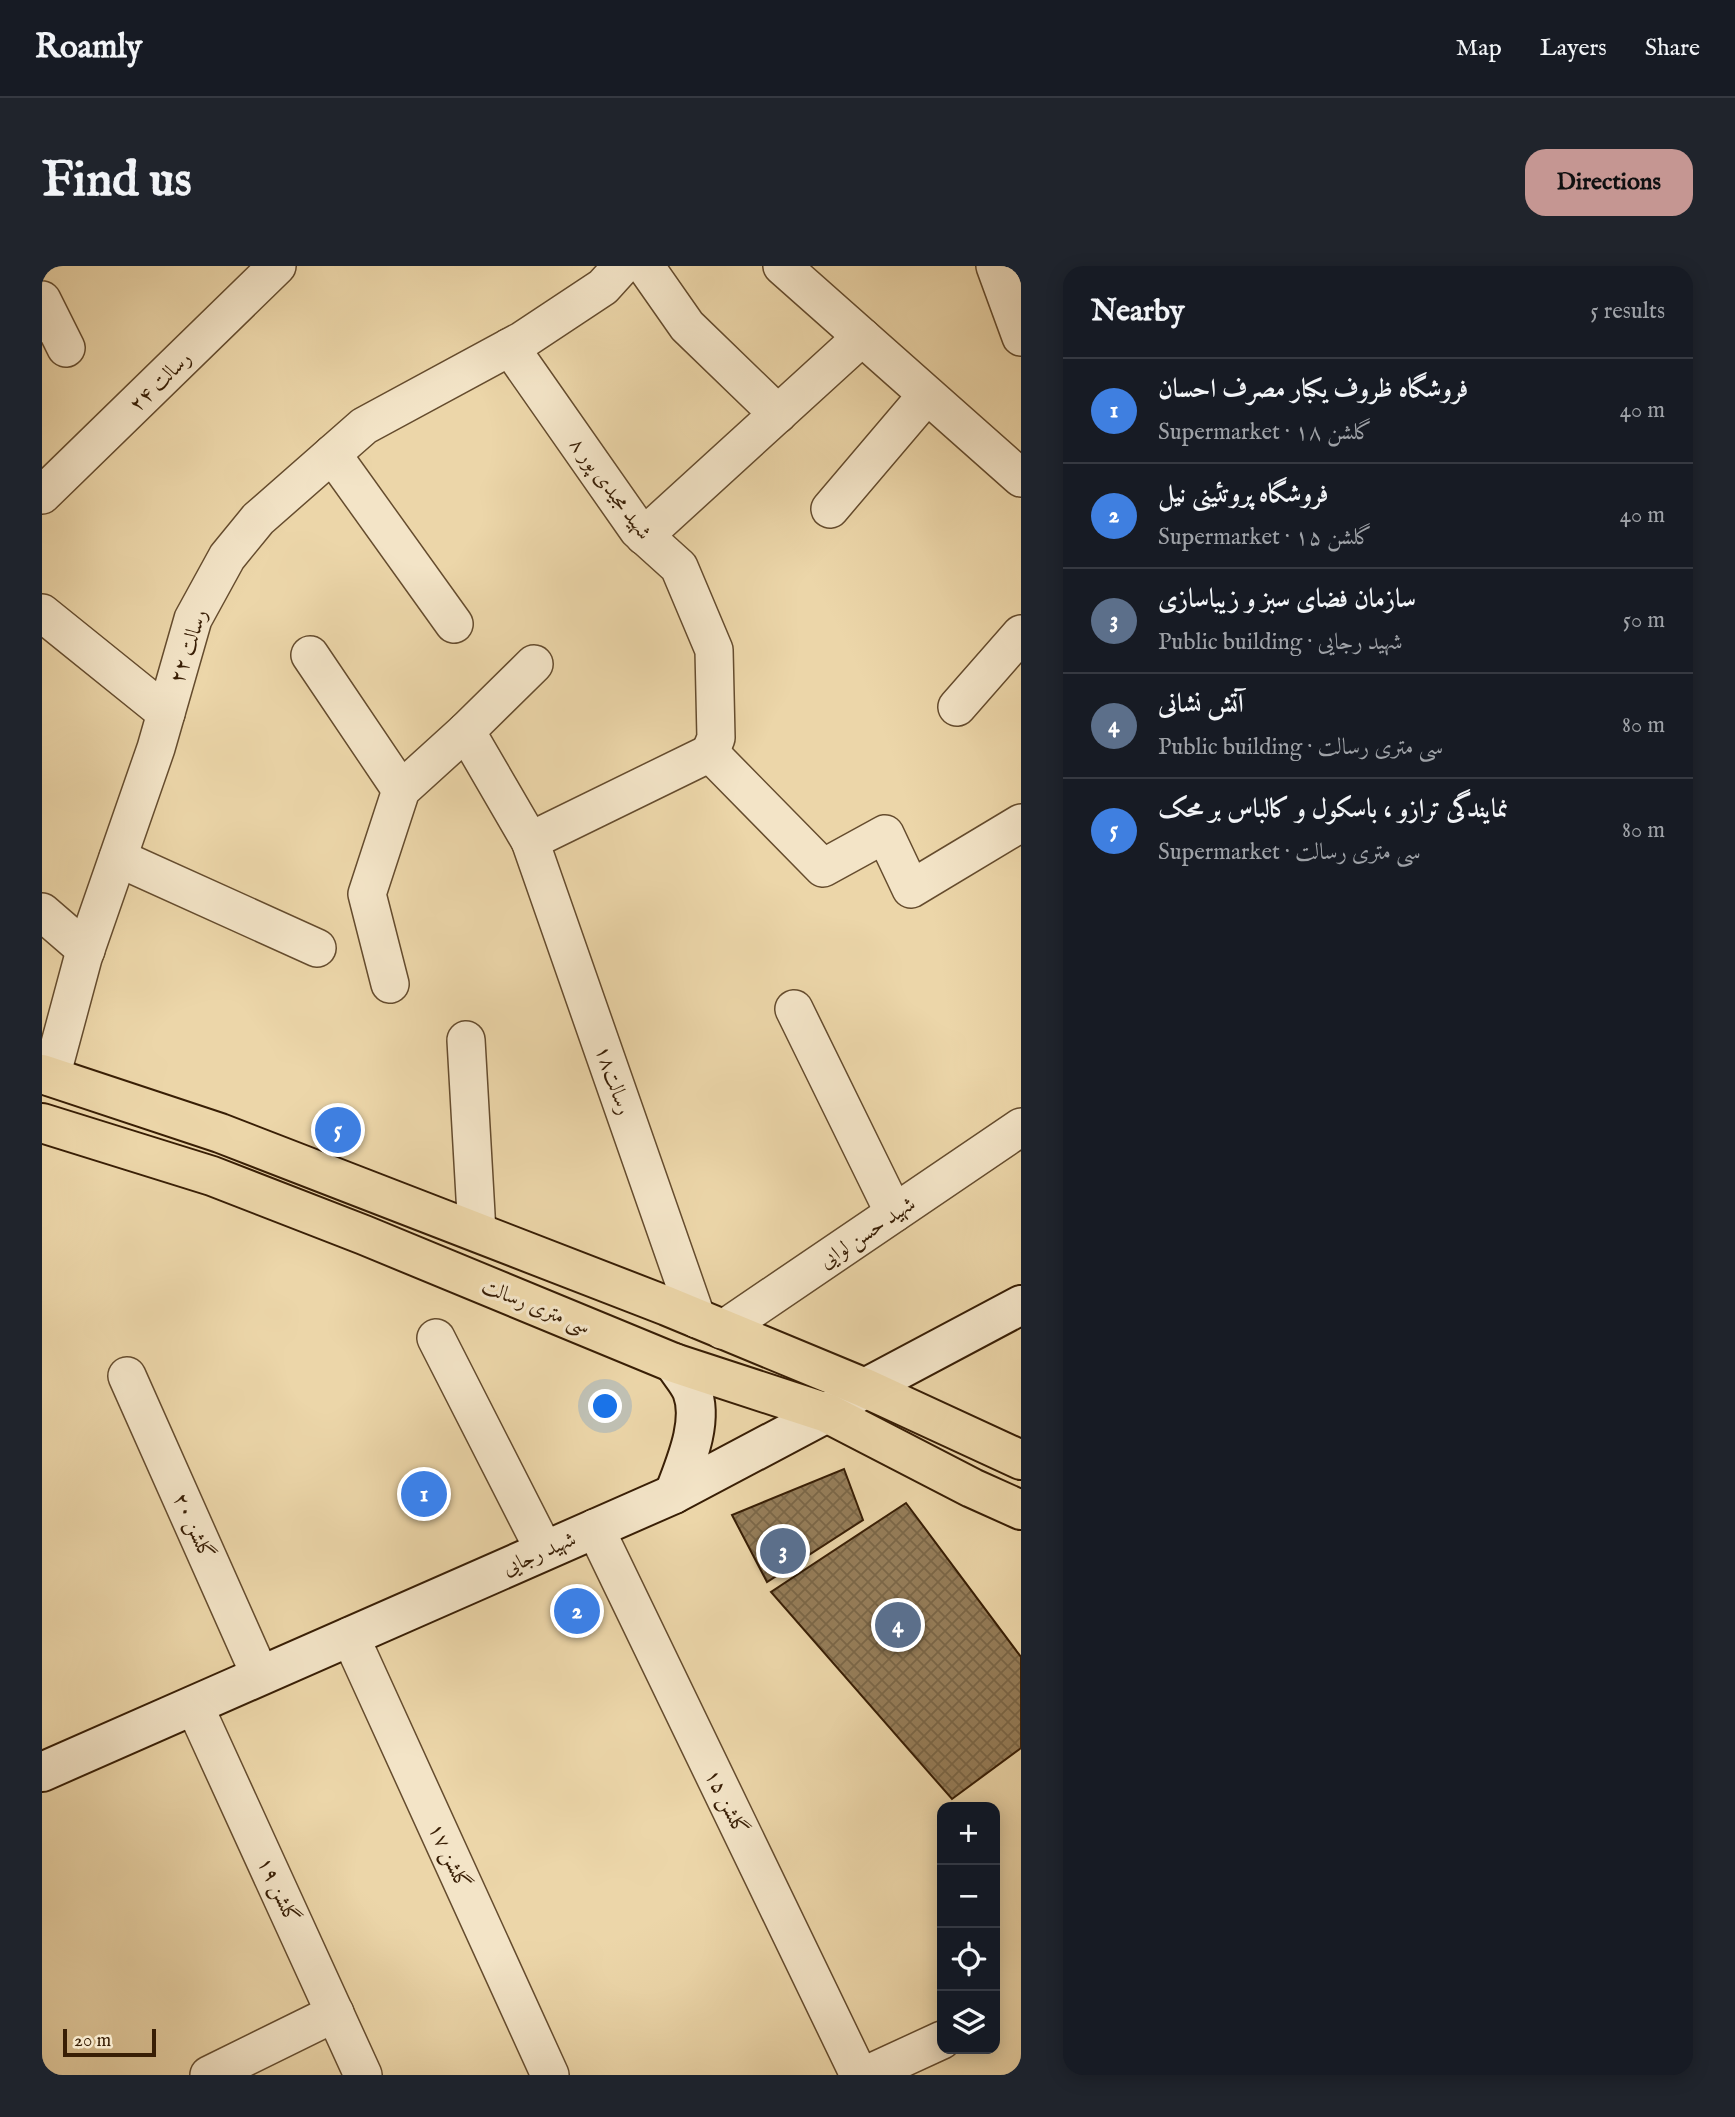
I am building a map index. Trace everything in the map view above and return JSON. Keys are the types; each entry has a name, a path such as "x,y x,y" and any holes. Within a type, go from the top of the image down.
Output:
{"main road":[{"path":"47,1076 220,1133 477,1232 865,1388 1021,1460"},
{"name":"سی متری رسالت","path":"43,1127 212,1176 364,1235 674,1363 827,1413 972,1488 1021,1510"},
{"path":"364,1235 380,1194"},
{"name":"شهید رجایی","path":"42,1772 674,1493 827,1413 865,1388 1021,1305"},
{"path":"674,1363 692,1392 695,1421 691,1444 674,1493"}],"street":[{"name":"۲۴ رسالت","path":"45,483 277,266"},
{"name":"۲۲ رسالت","path":"47,1076 86,950 166,713 193,619 227,557 258,519 363,426 510,347 603,287 622,266"},
{"path":"645,266 687,326 778,414"},
{"path":"782,266 1021,478"},
{"path":"995,266 1021,337"},
{"path":"42,300 66,348"},
{"path":"644,536 862,337"},
{"name":"۸ شهید مجیدی پور","path":"510,347 644,536 679,567 714,650 716,738 710,753"},
{"path":"830,509 926,396"},
{"path":"332,454 454,624"},
{"path":"42,613 166,713"},
{"path":"957,707 1021,634"},
{"path":"310,655 401,790"},
{"path":"390,984 367,894 401,790 534,664"},
{"name":"رسالت۱۸","path":"466,731 530,841 710,1324"},
{"path":"530,841 710,753 822,868 885,834 911,889 1021,823"},
{"path":"118,858 317,948"},
{"path":"42,912 86,950"},
{"path":"794,1009 894,1213"},
{"path":"466,1041 477,1232"},
{"name":"شهید حسن لوایی","path":"710,1324 894,1213 1016,1131"},
{"path":"436,1338 544,1550"},
{"name":"۲۰ گلشن","path":"127,1377 260,1675"},
{"name":"گلشن ۱۵","path":"595,1528 859,2075"},
{"name":"گلشن ۱۷","path":"350,1636 550,2075"},
{"name":"۱۹ گلشن","path":"194,1705 363,2075"},
{"path":"209,2075 335,2013"},
{"path":"866,2075 937,2041"}],"building":[{"path":"844,1469 863,1520 767,1582 732,1515"},
{"path":"906,1503 1021,1657 1021,1748 952,1799 771,1592"}],"place":[{"name":"نمایندگی ترازو ، باسکول و کالباس بر محک","path":"338,1130"},
{"name":"فروشگاه ظروف یکبار مصرف احسان","path":"424,1494"},
{"name":"سازمان فضای سبز و زیباسازی","path":"783,1551"},
{"name":"فروشگاه پروتئینی نیل","path":"577,1611"},
{"name":"آتش نشانی","path":"898,1625"}]}
